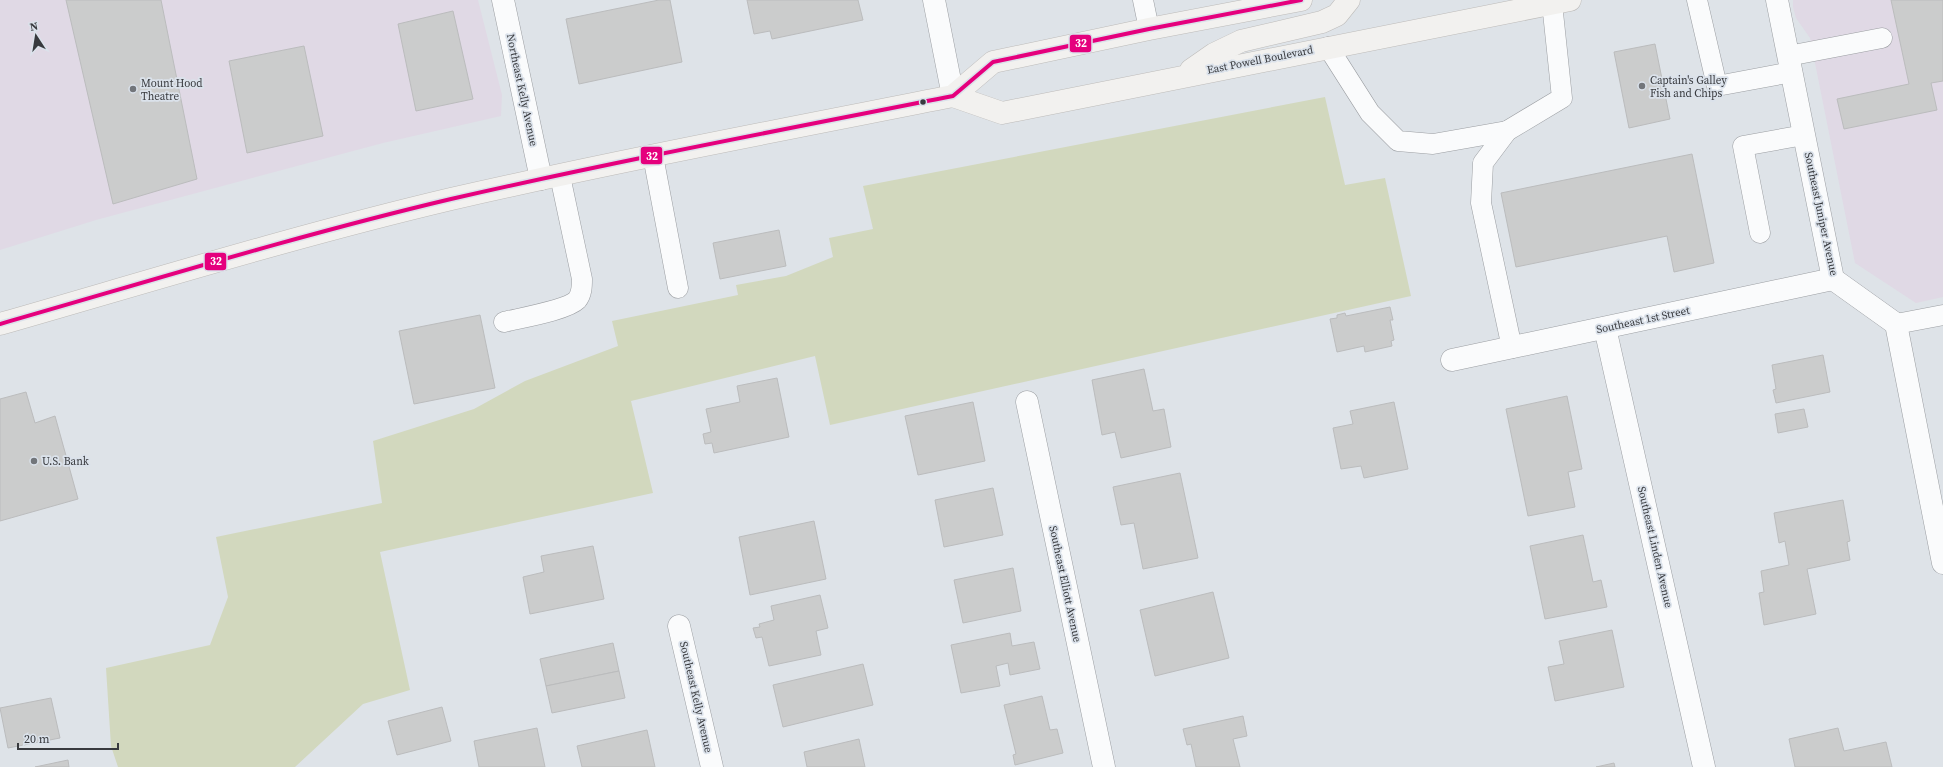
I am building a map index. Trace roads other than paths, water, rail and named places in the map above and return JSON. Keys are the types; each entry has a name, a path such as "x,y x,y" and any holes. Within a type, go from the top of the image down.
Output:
{"main road":[{"path":"0,324 331,229 550,177 953,96 993,62 1275,2 1301,0"},
{"path":"1181,76 1214,54 1241,40 1322,22 1337,15 1349,0"},
{"name":"East Powell Boulevard","path":"953,96 1002,113 1181,76 1561,2"}],"street":[{"name":"Northeast Kelly Avenue","path":"503,0 550,177"},
{"path":"934,0 953,96"},
{"name":"Southeast Juniper Avenue","path":"1777,0 1833,279 1896,324"},
{"name":"Southeast 1st Street","path":"1452,360 1833,279"},
{"path":"1896,324 1937,504 1943,563"},
{"name":"Southeast Linden Avenue","path":"1606,328 1704,767"},
{"name":"Southeast Elliott Avenue","path":"1027,402 1104,767"},
{"name":"Southeast Kelly Avenue","path":"679,626 712,767"}],"lane":[{"path":"1143,0 1149,29"},
{"path":"1697,0 1717,86 1882,38"},
{"path":"1328,47 1370,113 1398,141 1433,144 1507,131 1562,98 1561,2"},
{"path":"1507,131 1483,163 1482,203 1512,348"},
{"path":"1760,233 1743,146 1804,135"},
{"path":"653,156 678,288"},
{"path":"504,322 564,307 577,300 582,289 582,279 550,177"},
{"path":"1896,324 1943,315"}],"place":[{"name":"Captain's Galley Fish and Chips","path":"1642,86"},
{"name":"Mount Hood Theatre","path":"133,89"},
{"name":"U.S. Bank","path":"34,461"}]}
